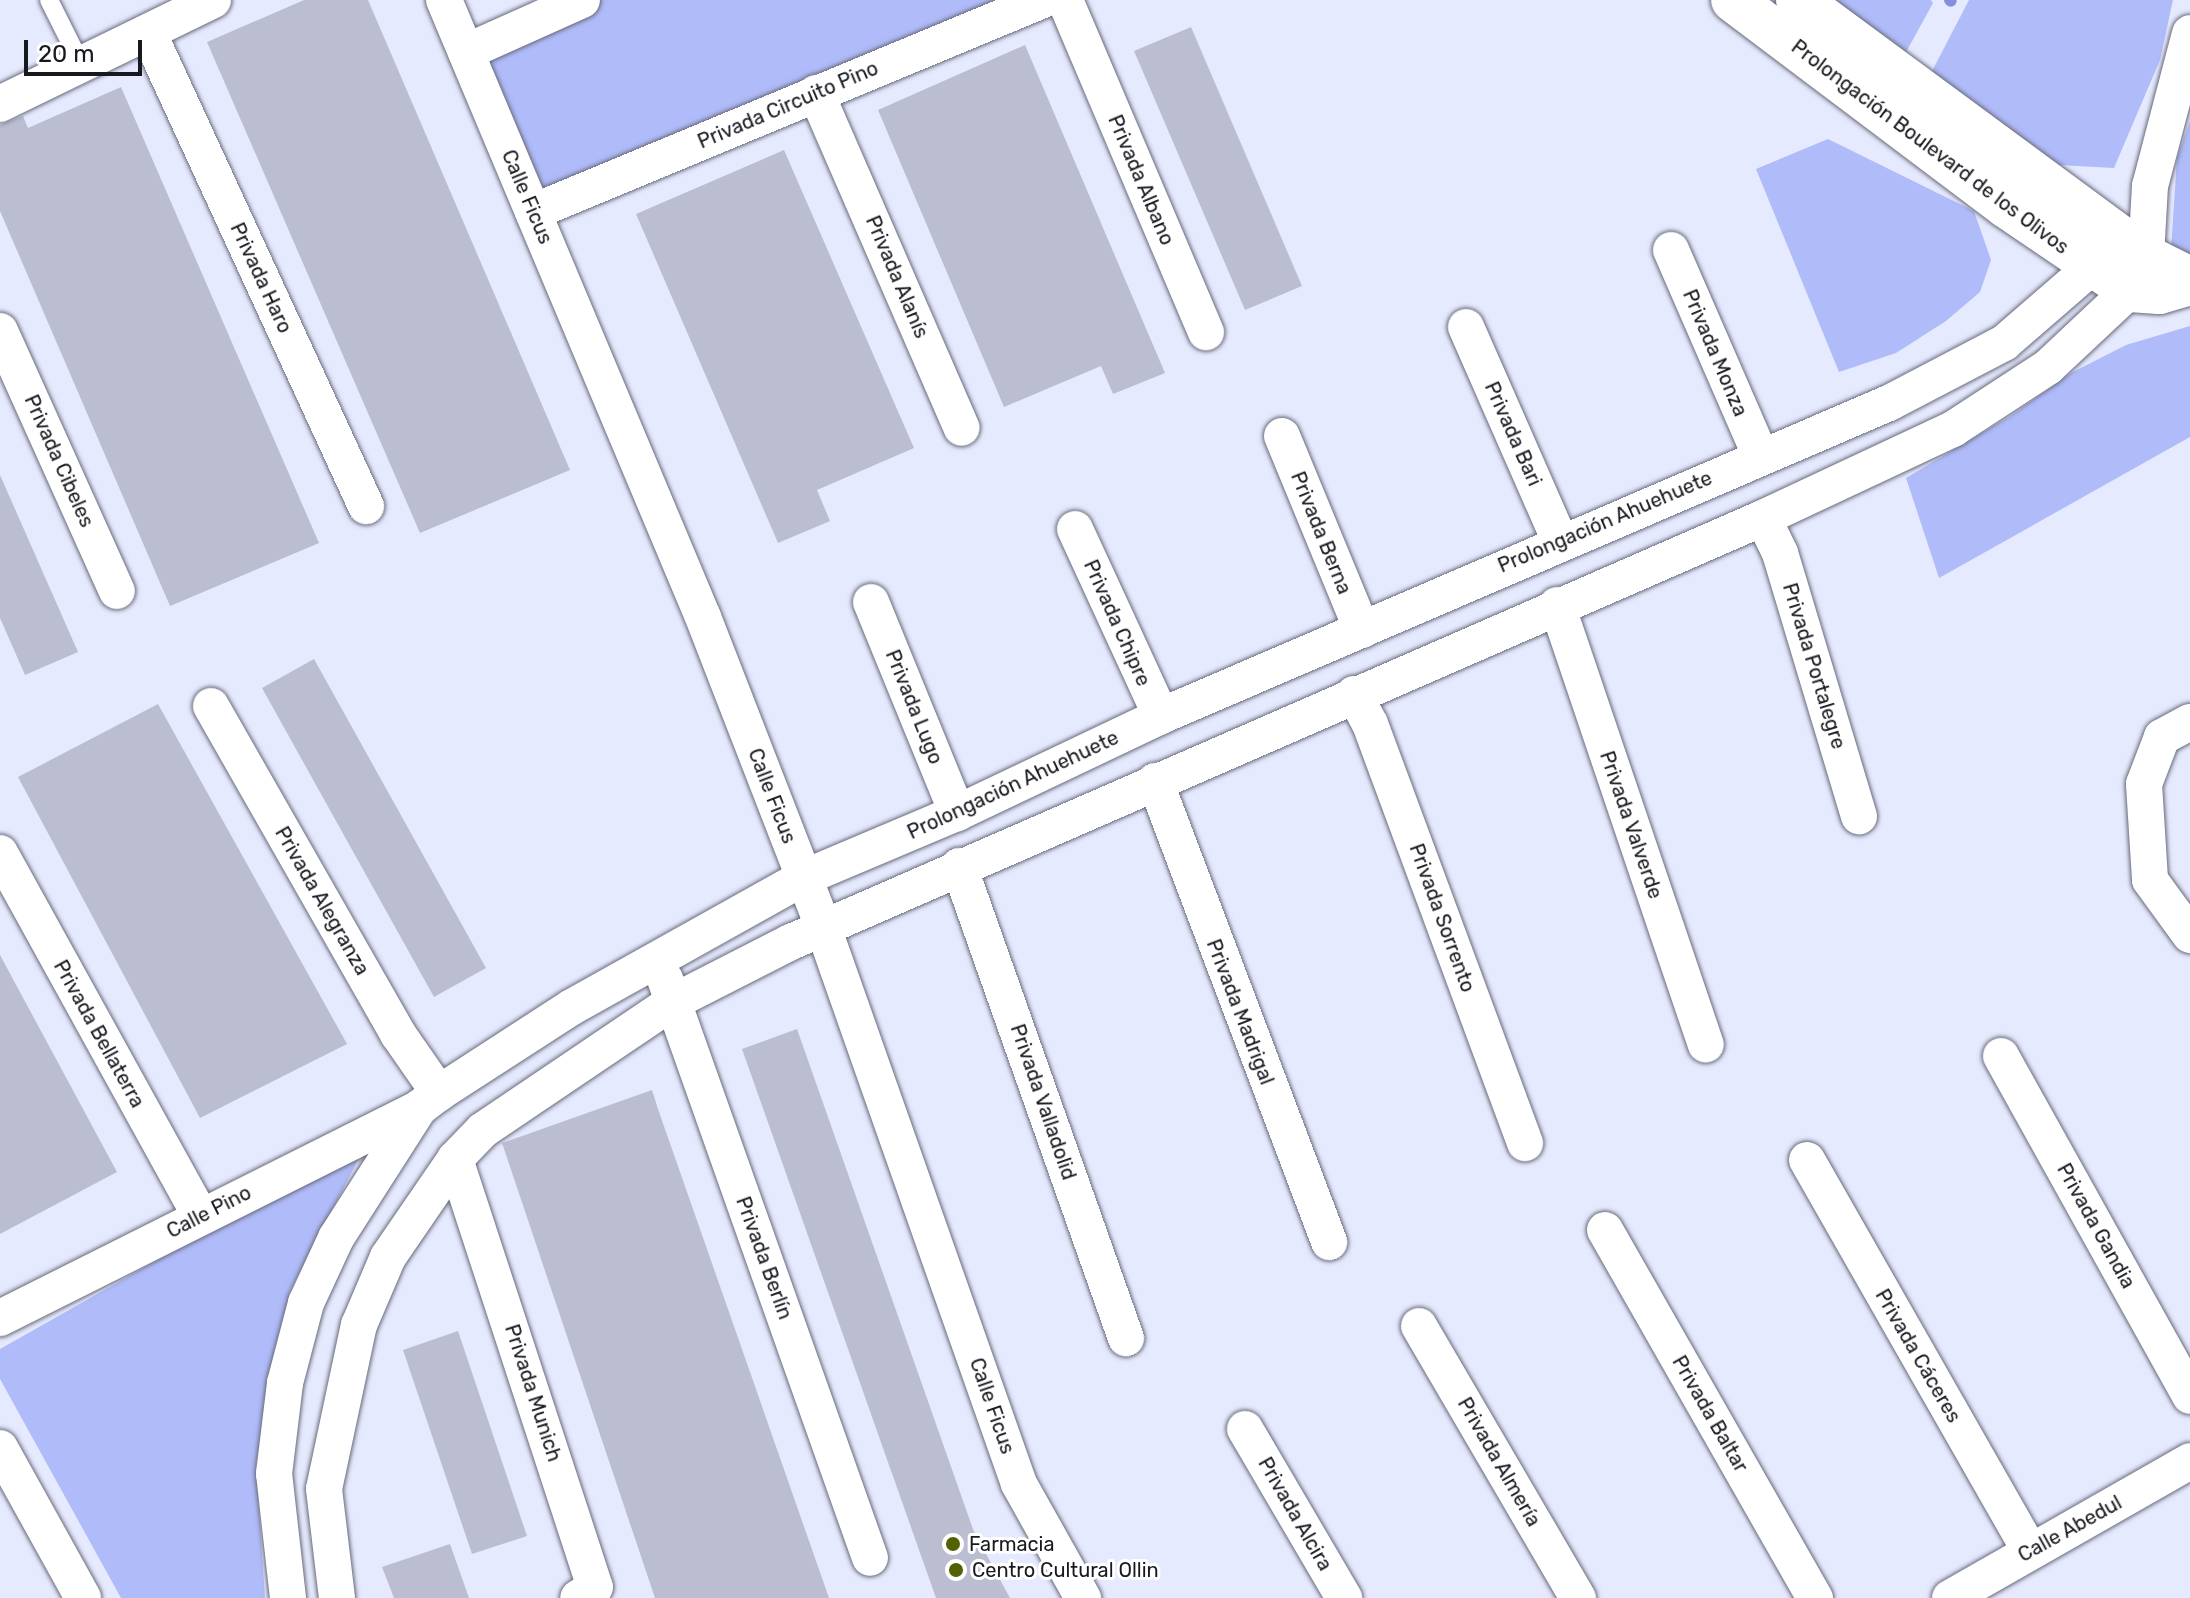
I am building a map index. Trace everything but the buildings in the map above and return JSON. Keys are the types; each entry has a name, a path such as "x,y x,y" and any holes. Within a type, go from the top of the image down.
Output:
{"street":[{"path":"0,104 66,72 152,40 213,0"},
{"name":"Calle Ficus","path":"444,0 703,617 823,927 1019,1484 1083,1598"},
{"path":"466,52 582,0"},
{"name":"Privada Circuito Pino","path":"533,212 1043,0"},
{"name":"Prolongación Boulevard de los Olivos","path":"1733,0 2121,262"},
{"name":"Prolongación Boulevard de los Olivos","path":"1798,0 2121,262"},
{"name":"Privada Albano","path":"1070,14 1206,332"},
{"path":"337,1598 324,1489 359,1325 388,1257 460,1169 483,1130 673,1002 823,927 1557,605 1763,518 1953,429 2048,367 2121,262 2150,186 2190,33"},
{"name":"Privada Haro","path":"152,40 366,506"},
{"name":"Privada Alanís","path":"816,93 962,428"},
{"name":"Privada Monza","path":"1671,250 1760,455"},
{"path":"2121,262 2159,292 2190,281"},
{"name":"Prolongación Ahuehuete","path":"288,1598 274,1474 285,1383 302,1316 336,1238 429,1100 658,958 803,878 957,813 1161,716 1560,541 1889,403 2004,343 2121,262"},
{"name":"Privada Bari","path":"1466,327 1560,541"},
{"name":"Privada Cibeles","path":"0,331 117,591"},
{"name":"Privada Berna","path":"1282,436 1362,630"},
{"name":"Privada Portalegre","path":"1763,518 1780,553 1859,816"},
{"name":"Privada Chipre","path":"1075,529 1161,716"},
{"name":"Privada Lugo","path":"871,602 957,813"},
{"name":"Privada Valverde","path":"1557,605 1706,1044"},
{"name":"Privada Sorrento","path":"1354,694 1370,724 1525,1143"},
{"name":"Privada Alegranza","path":"211,706 398,1034 429,1100"},
{"path":"2190,722 2162,737 2144,784 2150,880 2190,935"},
{"name":"Privada Madrigal","path":"1155,781 1329,1242"},
{"name":"Privada Bellaterra","path":"0,853 200,1216"},
{"name":"Privada Valladolid","path":"959,866 1126,1338"},
{"name":"Privada Berlín","path":"658,958 870,1558"},
{"name":"Privada Gandia","path":"2001,1056 2190,1396"},
{"name":"Calle Pino","path":"0,1318 429,1100"},
{"name":"Privada Cáceres","path":"1807,1160 2030,1551"},
{"name":"Privada Munich","path":"460,1169 595,1587 578,1598"},
{"name":"Privada Baltar","path":"1605,1230 1815,1598"},
{"name":"Privada Almería","path":"1419,1326 1578,1598"},
{"name":"Privada Alcira","path":"1245,1429 1344,1598"},
{"path":"0,1448 83,1598"},
{"name":"Calle Abedul","path":"1950,1598 2190,1461"}],"lane":[{"path":"49,0 66,72"}],"shaded area":[{"path":"586,0 1042,0 548,205 482,47"},
{"path":"1830,0 1931,0 1933,3 1905,54"},
{"path":"1969,0 2173,0 2160,60 2114,168 2040,164 1930,75"},
{"path":"2190,121 2190,261 2170,265 2177,158"},
{"path":"1828,139 1974,211 1991,260 1980,292 1946,321 1896,353 1839,372 1756,169"},
{"path":"2190,326 2190,437 1939,578 1906,478 2009,417 2071,373 2126,345"},
{"path":"368,1141 290,1291 256,1465 265,1598 121,1598 0,1379 0,1349"}],"place":[{"name":"Farmacia","path":"953,1544"},
{"name":"Centro Cultural Ollin","path":"956,1570"}]}
